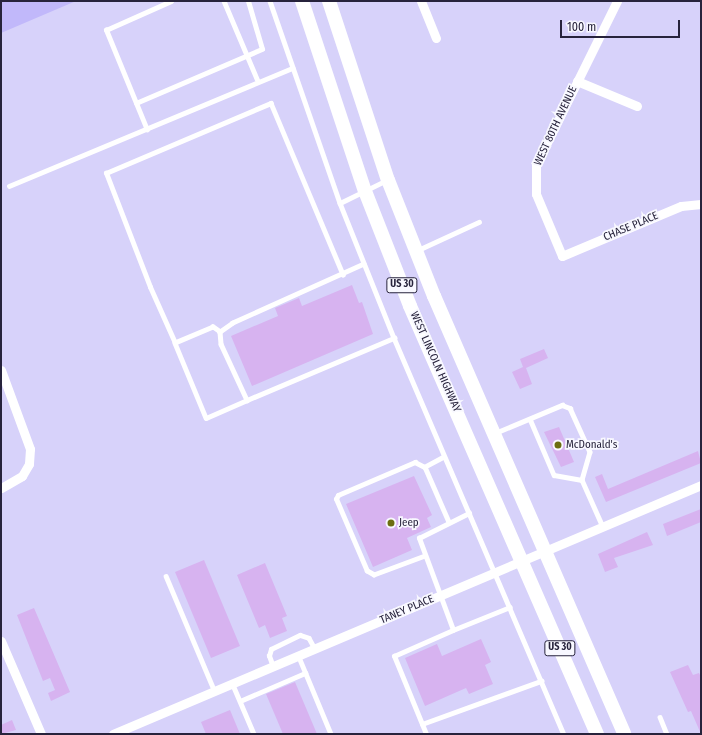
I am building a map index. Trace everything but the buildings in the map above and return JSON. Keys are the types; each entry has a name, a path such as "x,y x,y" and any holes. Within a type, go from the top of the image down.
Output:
{"main road":[{"name":"WEST LINCOLN HIGHWAY","path":"302,1 365,191 410,306 523,561"},
{"name":"US 30","path":"329,1 388,180 416,251 544,552 624,734"},
{"name":"US 30","path":"523,561 597,734"}],"street":[{"path":"421,1 436,38"},
{"name":"WEST 80TH AVENUE","path":"562,256 536,194 536,165 617,1"},
{"path":"577,82 637,106"},
{"name":"CHASE PLACE","path":"562,256 681,206 701,204"},
{"path":"1,370 30,449 29,464 22,476 1,488"},
{"name":"TANEY PLACE","path":"113,734 233,685 701,486"},
{"path":"1,641 41,734"}],"lane":[{"path":"146,130 106,30 171,1"},
{"path":"224,1 258,81"},
{"path":"136,103 262,49 248,1"},
{"path":"270,1 340,203 364,264 444,457 564,734"},
{"path":"10,186 292,68"},
{"path":"343,274 271,103 106,174 206,418 394,338"},
{"path":"340,203 388,180"},
{"path":"416,251 479,222"},
{"path":"220,332 233,323 364,264"},
{"path":"175,343 213,326 220,332 221,344 247,400"},
{"path":"494,434 562,405 570,408 590,452 582,480 603,527"},
{"path":"530,419 554,475 582,480"},
{"path":"425,467 444,457"},
{"path":"425,556 374,575 368,571 336,499 338,495 415,462 425,467 449,522"},
{"path":"453,630 419,538 469,513"},
{"path":"166,576 215,692"},
{"path":"426,734 394,656 510,607"},
{"path":"273,668 269,656 271,650 300,635 309,638 315,650"},
{"path":"299,657 331,734"},
{"path":"240,701 305,673"},
{"path":"422,724 541,681"},
{"path":"233,685 254,734"},
{"path":"660,717 667,734"}],"shaded area":[{"path":"1,1 76,1 1,33"}],"place":[{"name":"McDonald's","path":"558,445"},
{"name":"Jeep","path":"391,523"}]}
